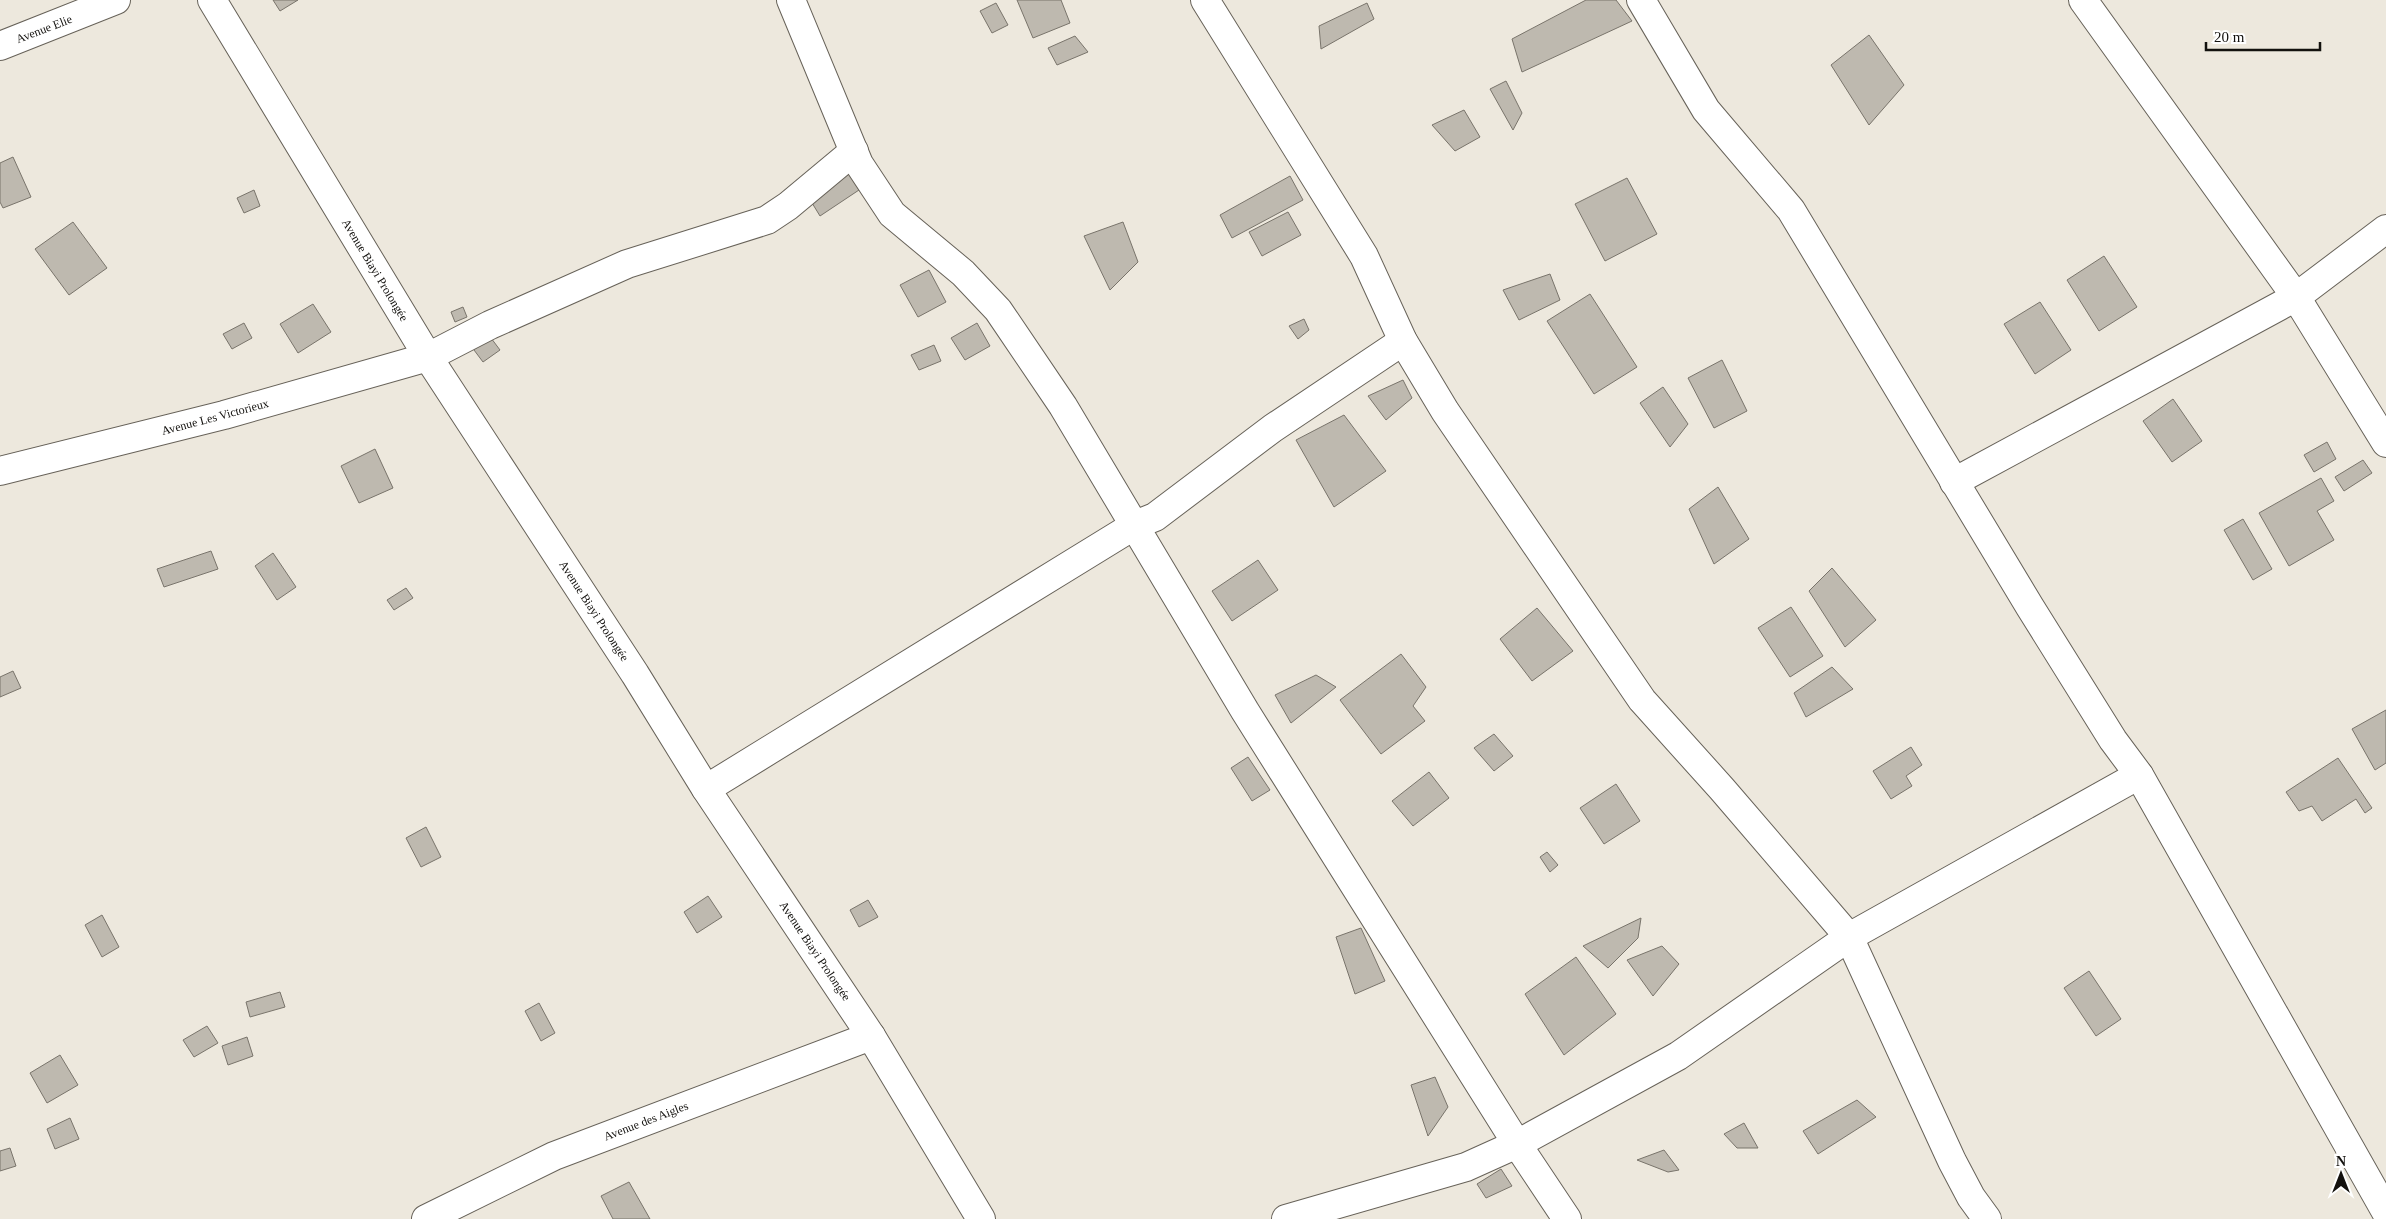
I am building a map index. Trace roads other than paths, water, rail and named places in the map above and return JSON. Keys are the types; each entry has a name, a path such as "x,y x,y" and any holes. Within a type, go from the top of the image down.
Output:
{"street":[{"name":"Avenue Elie","path":"0,46 116,0"},
{"name":"Avenue Biayi Prolongée","path":"212,0 428,356 635,674 706,789 871,1036 982,1219"},
{"path":"791,0 858,164 892,214 964,273 998,310 1063,406 1246,711 1518,1144 1568,1219"},
{"path":"1205,0 1364,256 1403,341 1446,411 1642,700 1722,789 1849,937 1952,1161 1971,1198 1987,1219"},
{"path":"1641,0 1706,110 1791,210 1870,338 1954,482 2113,740 2138,775 2386,1212"},
{"path":"2083,0 2296,297 2386,444"},
{"name":"Avenue Les Victorieux","path":"0,471 224,415 428,356 490,325 628,264 767,220 788,206 854,151"},
{"path":"1954,482 2296,297 2386,229"},
{"path":"706,789 1135,525 1155,516 1273,428 1403,341"},
{"path":"1286,1219 1466,1167 1518,1144 1678,1056 1849,937 2138,775"},
{"name":"Avenue des Aigles","path":"426,1219 554,1156 871,1036"}]}
